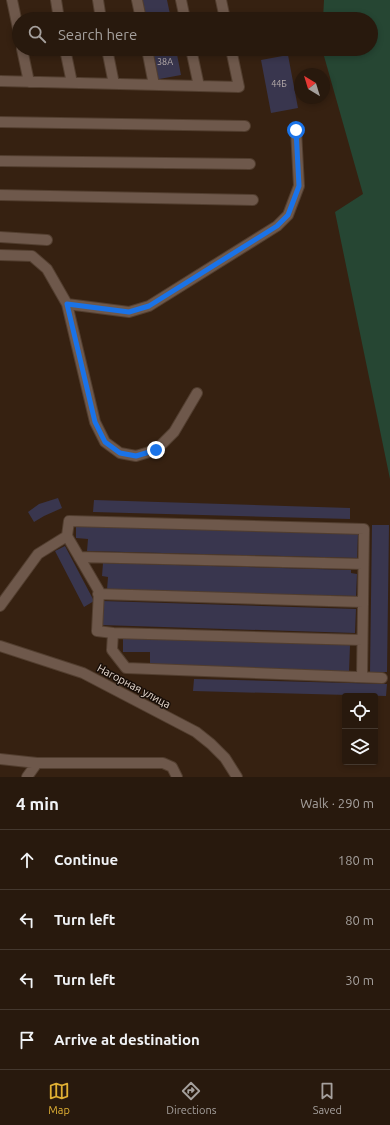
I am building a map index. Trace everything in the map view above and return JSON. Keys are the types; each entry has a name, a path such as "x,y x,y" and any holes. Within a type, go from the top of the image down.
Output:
{"street":[{"path":"12,0 14,12"},
{"path":"56,0 59,12"},
{"path":"98,0 100,12"},
{"path":"137,0 140,12"},
{"path":"181,0 184,12"},
{"path":"221,0 224,12"},
{"path":"23,56 29,82"},
{"path":"66,56 72,83"},
{"path":"108,56 114,84"},
{"path":"148,56 154,85"},
{"path":"193,56 199,86"},
{"path":"0,81 239,87 232,56"},
{"path":"0,122 245,126"},
{"path":"67,304 129,312 149,306 277,226 288,215 299,186 296,130"},
{"path":"0,161 250,164"},
{"path":"0,195 253,200"},
{"path":"0,238 47,240"},
{"path":"0,255 32,256 47,269 67,304 95,422 105,442 120,453 136,456 156,450 174,432 197,393"},
{"path":"362,640 113,633 97,631 99,591 67,536 69,521 364,529 362,677"},
{"path":"0,606 38,554 67,536"},
{"path":"79,556 363,564"},
{"path":"98,594 363,602"},
{"path":"113,633 112,650 126,668 382,678"},
{"name":"Нагорная улица","path":"0,646 83,673 196,732 225,758 237,777"},
{"path":"0,759 37,763 163,763 172,767 177,777"},
{"path":"27,777 37,763"}],"green space":[{"path":"324,0 390,0 390,479 335,212 363,194 330,77 330,68 327,68 324,56 378,56 378,12 323,12"}],"building":[{"path":"139,0 167,0 170,12 142,12"},
{"path":"149,56 177,56 181,75 154,80"},
{"path":"288,56 294,87 294,104 297,104 298,108 271,113 261,60"},
{"path":"58,498 62,508 34,522 28,512 39,504"},
{"path":"94,500 350,508 350,519 93,512"},
{"path":"372,525 389,525 387,672 370,672"},
{"path":"76,526 358,534 357,558 87,551 88,539 76,538"},
{"path":"65,546 94,601 84,607 55,551"},
{"path":"103,563 351,570 351,573 357,574 356,596 107,590 108,577 102,576"},
{"path":"102,601 356,609 355,633 101,625"},
{"path":"123,638 350,645 349,672 150,666 150,652 123,652"},
{"path":"194,679 387,684 386,696 378,696 378,693 342,693 342,695 193,691"}],"route":[{"path":"156,450 136,456 120,453 105,442 95,422 67,304 129,312 149,306 277,226 288,215 299,186 296,130"}]}
